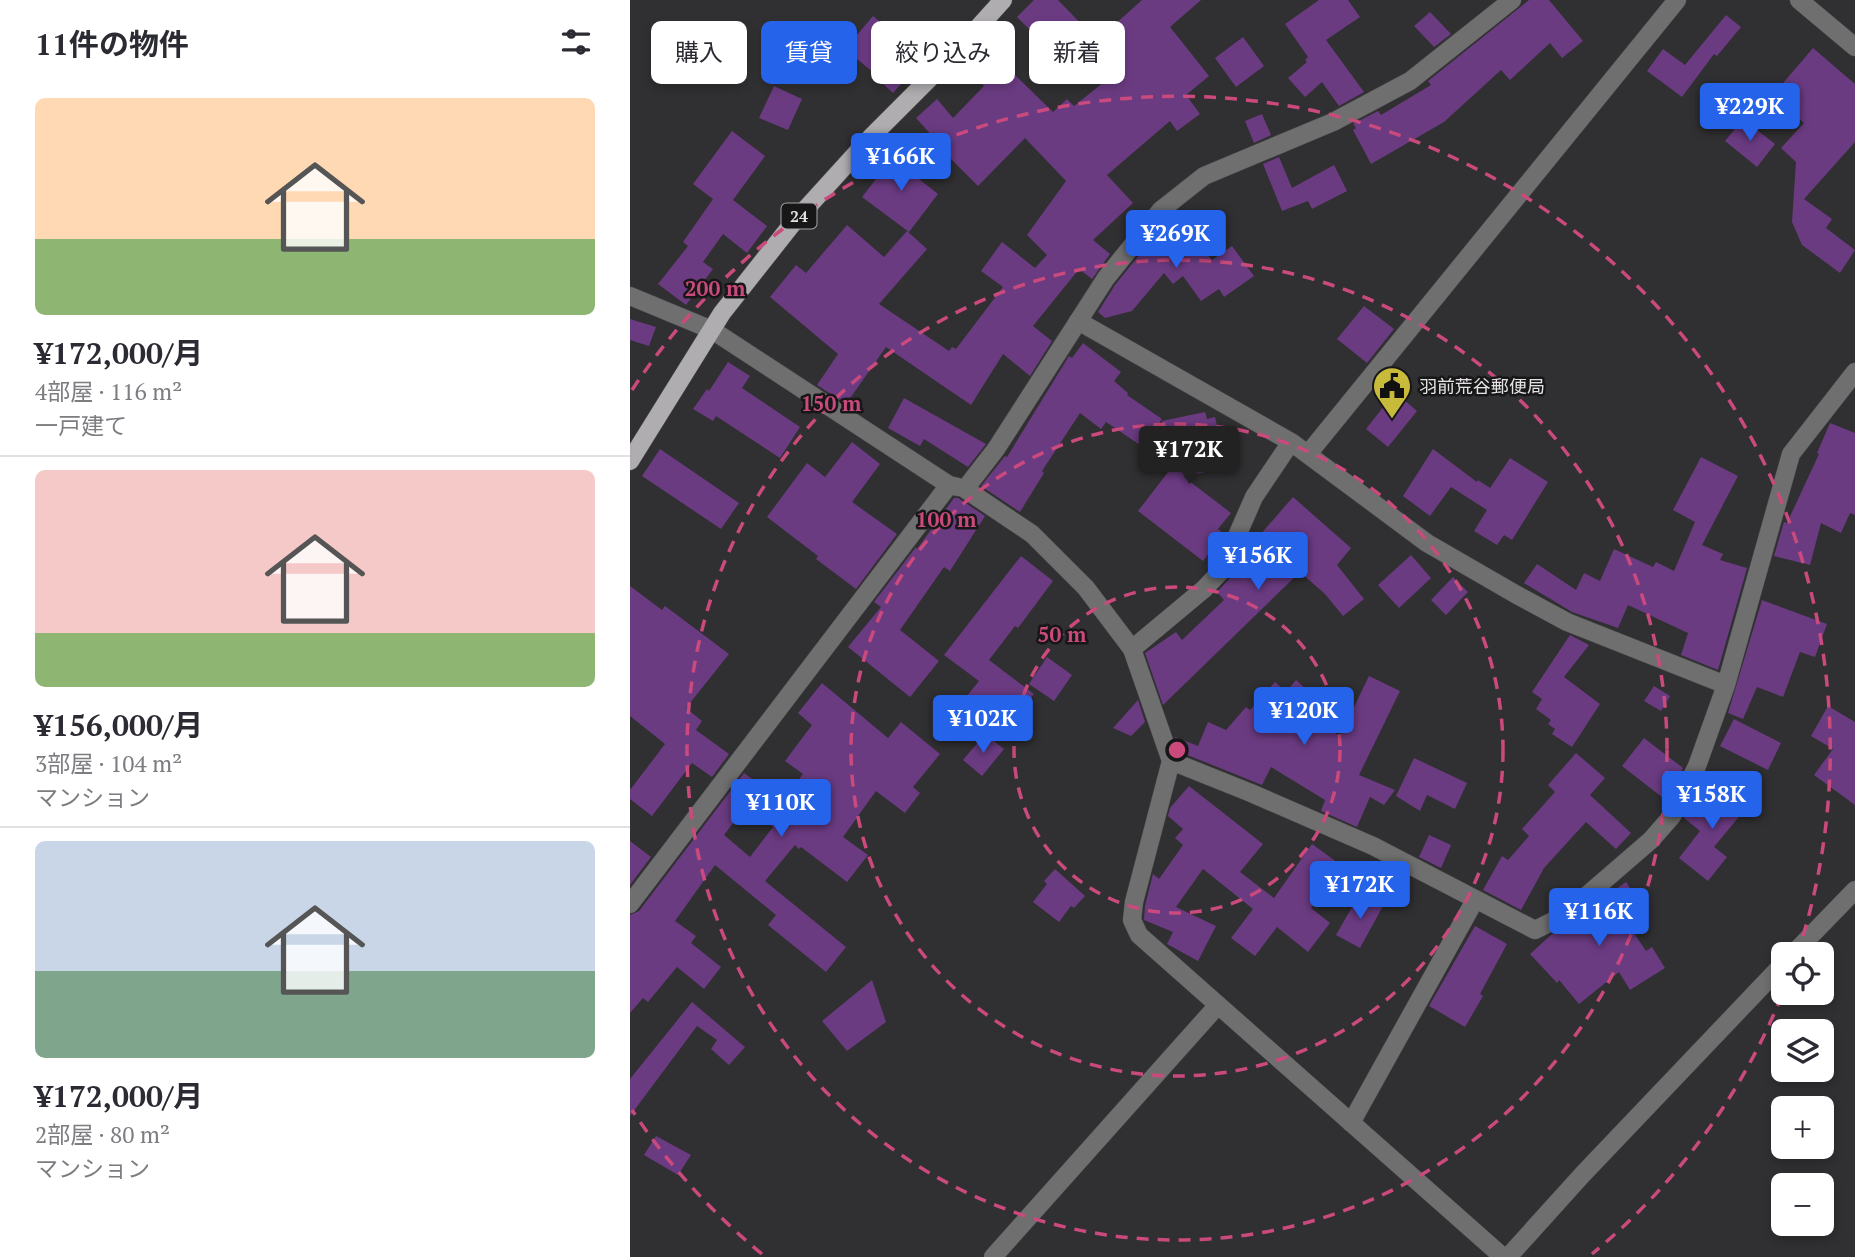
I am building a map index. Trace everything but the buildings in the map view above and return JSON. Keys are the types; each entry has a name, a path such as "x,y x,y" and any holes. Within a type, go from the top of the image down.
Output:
{"main road":[{"name":"24","path":"630,461 722,313 793,223 872,136 956,52 1003,0"}],"street":[{"path":"630,904 957,487 996,449 1106,278 1161,210 1204,176 1333,122 1410,81 1512,0"},
{"path":"1308,454 1677,0"},
{"path":"1799,0 1855,47"},
{"path":"630,296 712,330 1032,534 1086,588 1132,649 1171,761 1134,902 1132,920 1139,935 1506,1257 1771,977"},
{"path":"1078,321 1292,442 1427,542 1517,595 1567,622 1726,685"},
{"path":"1171,761 1373,846 1535,930 1563,916 1651,840 1672,816 1697,766 1726,685 1791,454 1855,372"},
{"path":"1132,649 1204,589 1222,570 1254,497 1292,442"},
{"path":"1805,942 1855,890"},
{"path":"1351,1123 1475,900"},
{"path":"993,1257 1218,1005"}],"place":[{"name":"羽前荒谷郵便局","path":"1392,420"}]}
